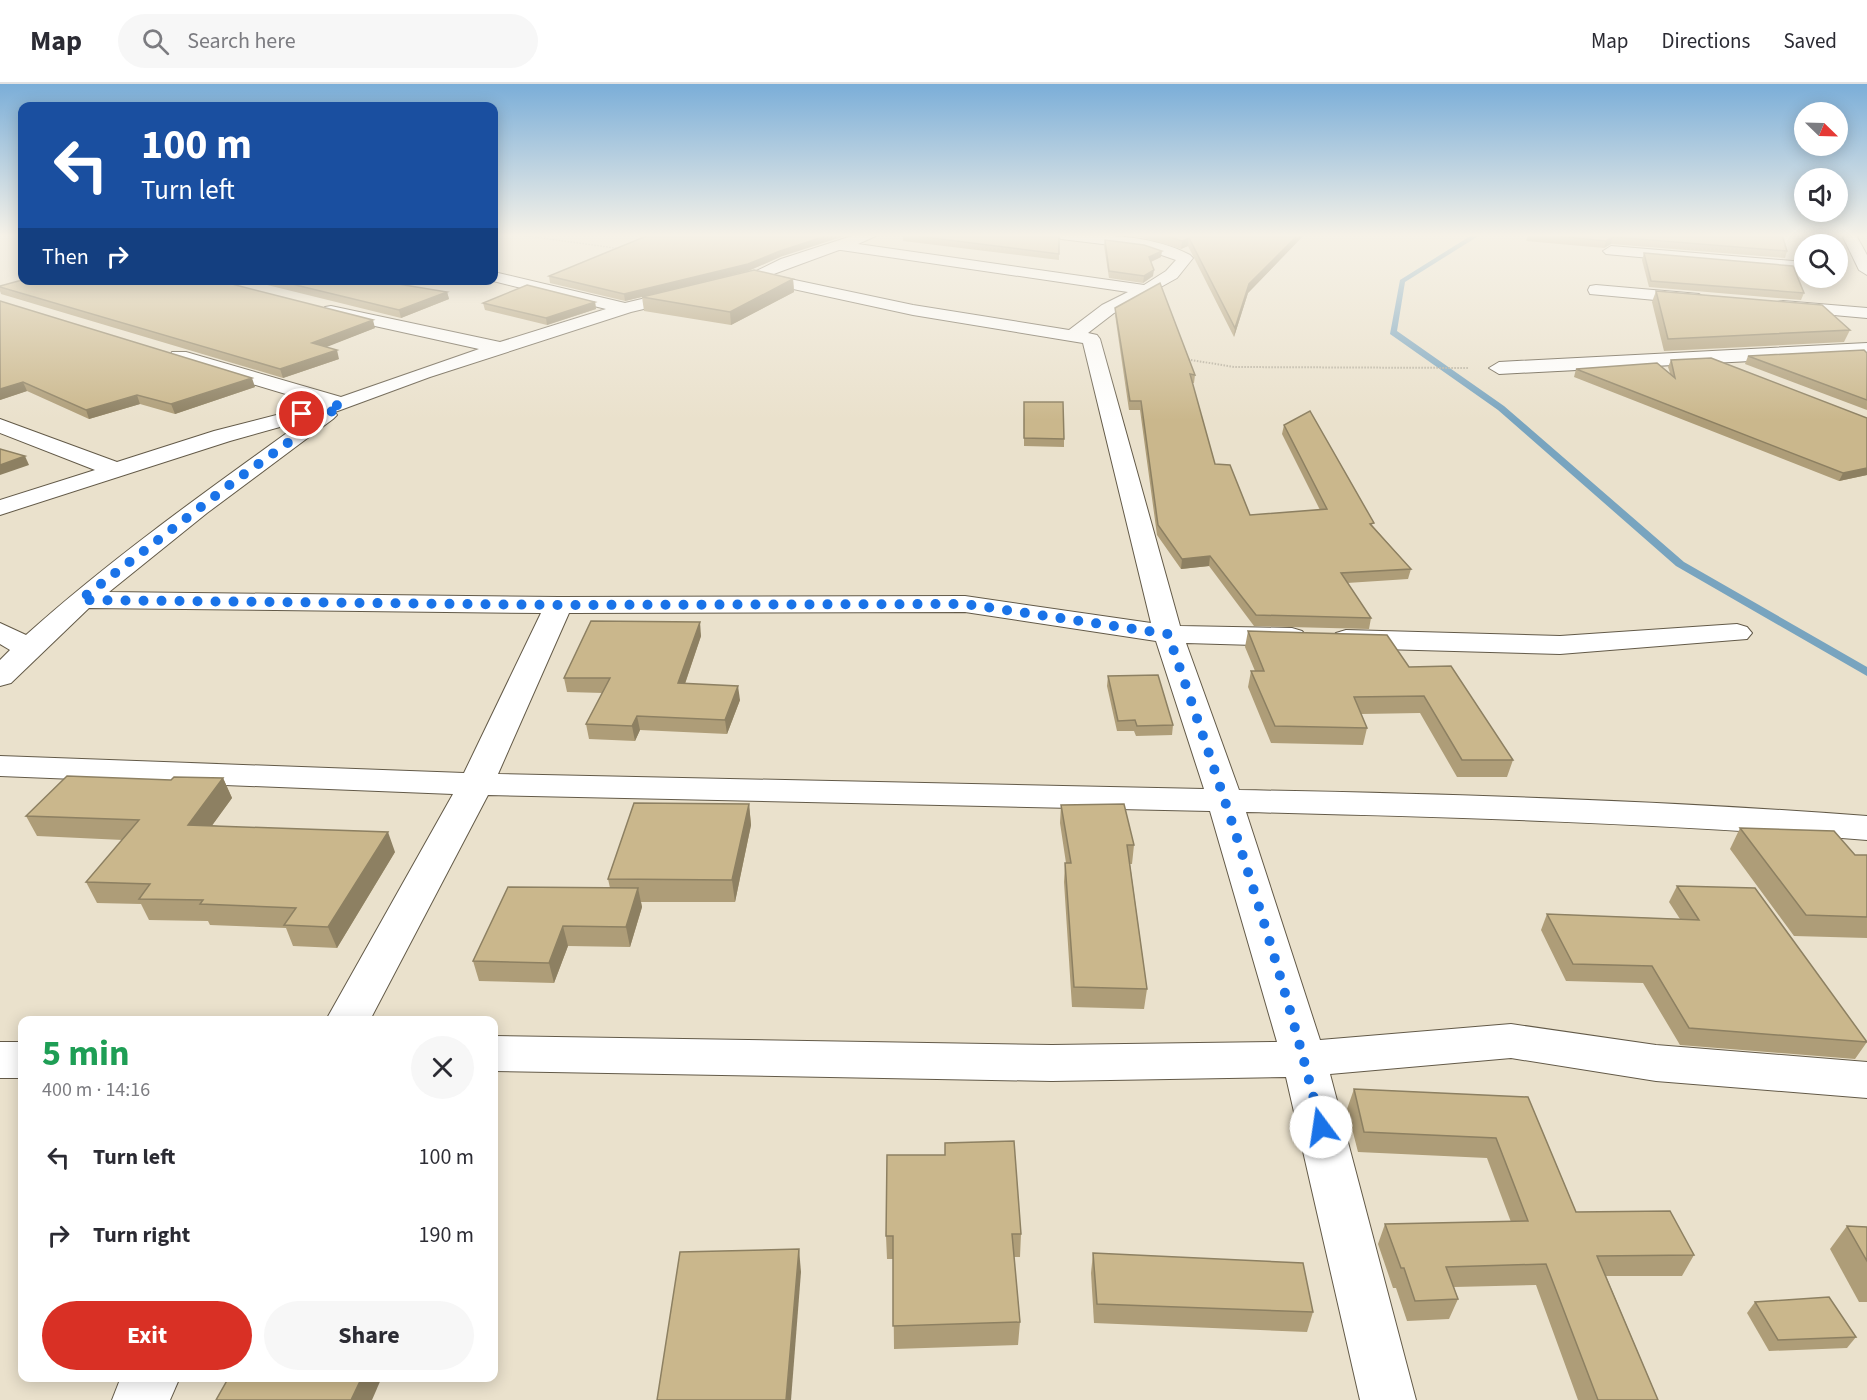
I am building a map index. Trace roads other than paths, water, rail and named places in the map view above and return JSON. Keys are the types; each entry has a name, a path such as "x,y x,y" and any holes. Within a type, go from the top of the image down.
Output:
{"street":[{"path":"576,296 625,308"},
{"path":"0,508 222,436 342,404 423,373 625,308 671,296"},
{"path":"843,296 1074,335 1091,339 1093,343 1168,634 1225,801 1304,1059 1388,1400"},
{"path":"1074,335 1109,308 1133,296"},
{"path":"1672,296 1714,300"},
{"path":"1761,304 1867,313"},
{"path":"311,306 502,348"},
{"path":"1499,368 1867,349"},
{"path":"164,351 342,404"},
{"path":"1708,358 1750,374"},
{"path":"0,677 80,600 236,480 342,404"},
{"path":"0,425 116,470"},
{"path":"80,600 560,605 965,604 1168,634 1560,645 1737,633"},
{"path":"350,1016 476,784 560,605"},
{"path":"0,632 28,648"},
{"path":"0,766 476,784 1523,807 1713,816 1867,828"},
{"path":"498,1054 1052,1064 1304,1059 1511,1041 1656,1063 1867,1080"},
{"path":"0,1060 18,1060"},
{"path":"140,1400 149,1382"}],"waterway":[{"path":"1399,296 1393,332 1501,408 1680,564 1867,672"}]}
